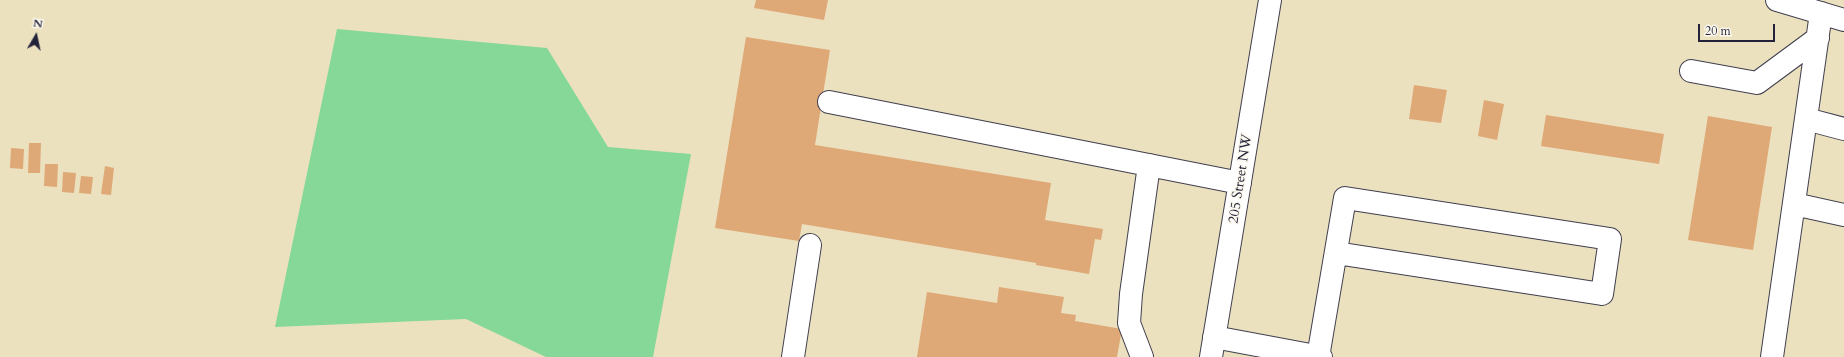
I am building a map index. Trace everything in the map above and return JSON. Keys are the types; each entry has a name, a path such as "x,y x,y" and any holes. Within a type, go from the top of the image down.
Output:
{"street":[{"name":"205 Street NW","path":"1213,347 1270,0"},
{"path":"1777,0 1844,20"},
{"path":"1772,357 1821,13"},
{"path":"1691,71 1757,83 1818,38"},
{"path":"829,102 1240,183"},
{"path":"1806,119 1844,129"},
{"path":"1142,357 1129,323 1131,294 1149,165"},
{"path":"1213,347 1319,357 1336,253 1345,198 1610,240 1602,294 1336,253"},
{"path":"1794,204 1844,214"},
{"path":"793,357 810,245"}],"green space":[{"path":"337,29 547,48 608,147 691,154 653,357 546,357 466,319 275,327"}],"building":[{"path":"756,0 828,0 824,20 754,8"},
{"path":"746,37 830,50 815,145 1051,183 1045,220 1103,229 1101,240 1095,239 1089,274 1036,265 1036,263 802,224 799,241 715,228"},
{"path":"1414,85 1447,90 1441,123 1409,119"},
{"path":"1484,100 1504,104 1497,140 1478,136"},
{"path":"1546,115 1664,134 1659,164 1541,146"},
{"path":"1708,116 1772,127 1753,250 1688,240"},
{"path":"29,143 41,143 40,173 28,173"},
{"path":"11,148 24,149 23,169 10,168"},
{"path":"45,164 58,164 57,187 44,186"},
{"path":"105,166 114,168 111,195 101,194"},
{"path":"63,172 76,173 74,193 62,192"},
{"path":"81,176 93,177 91,194 79,193"},
{"path":"999,287 1064,297 1061,313 1076,315 1075,321 1122,329 1117,357 917,357 927,292 997,303"}]}
